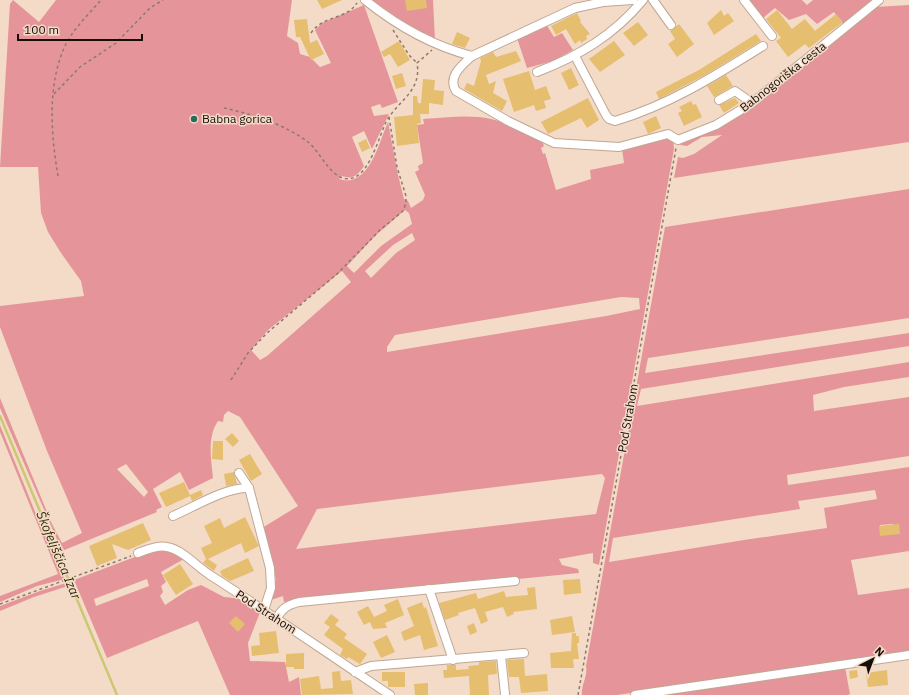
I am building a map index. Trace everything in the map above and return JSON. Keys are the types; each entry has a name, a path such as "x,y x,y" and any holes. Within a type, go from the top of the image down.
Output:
{"street":[{"path":"365,0 384,15 441,46 472,56"},
{"path":"633,0 603,2 575,8 472,56 460,67 452,80 452,85 456,91 508,122 539,138 554,143 610,148 629,146 668,134 678,140"},
{"path":"537,72 592,47 628,18 643,0"},
{"path":"653,0 672,24"},
{"path":"744,0 772,36"},
{"name":"Babnogoriška cesta","path":"678,140 716,125 752,103 879,0"},
{"path":"575,56 606,115 609,119 615,121 662,105 694,88 763,46"},
{"path":"719,100 735,91 752,103"},
{"path":"239,473 249,488 272,580 264,610"},
{"path":"173,516 229,492 240,488 249,488"},
{"name":"Pod Strahom","path":"138,553 166,546 178,551 206,573 277,618 354,672 390,695"},
{"path":"277,618 281,610 289,604 299,602 515,581"},
{"path":"429,589 454,660"},
{"path":"354,672 371,666 524,653"},
{"path":"635,695 909,655"},
{"path":"501,656 505,694"}],"path":[{"path":"58,176 54,151 54,94 60,58 65,45 85,18 101,0"},
{"path":"54,94 80,67 116,43 150,8 162,0"},
{"path":"311,33 316,26 324,20 341,15 356,6 360,0"},
{"path":"224,108 251,114 307,142 320,154 330,169 341,178 348,180 356,177 363,171 376,148 389,117 407,97 415,82 418,71 417,63 409,55 392,29"},
{"path":"417,63 427,53 441,46"},
{"path":"231,380 248,354 267,333 338,273 380,230 403,211 406,203 406,196 397,167 389,117"},
{"name":"Pod Strahom","path":"578,695 678,140"},
{"path":"0,604 80,576 138,553"}],"shaded area":[{"path":"13,0 39,22 56,0 292,0 287,36 298,43 300,54 310,57 320,67 331,63 315,30 322,23 364,5 398,102 382,108 380,104 371,107 374,116 389,114 372,149 364,131 352,137 364,166 355,176 342,176 339,179 349,180 358,177 365,171 371,162 388,122 404,199 408,201 411,208 423,200 425,195 415,172 419,170 418,166 423,163 417,125 424,124 423,119 466,117 491,119 511,126 542,141 544,146 541,148 543,154 545,153 556,190 591,179 590,170 624,163 622,149 664,137 673,140 674,148 672,160 599,565 593,563 593,553 559,559 562,565 578,569 579,573 284,602 283,596 271,600 276,579 262,528 298,506 240,417 228,411 224,415 223,422 218,421 212,434 211,463 213,478 189,490 180,472 153,489 162,507 156,510 157,512 62,551 0,408 0,398 52,524 62,543 82,533 47,451 0,327 0,306 84,296 81,281 48,232 41,213 38,167 0,167 10,4","holes":["405,210 409,213 412,224 381,246 354,273 347,266 376,235","412,233 415,240 396,253 371,278 365,271 393,245","342,271 351,282 267,356 260,360 251,350 268,330","621,297 639,298 640,309 606,316 387,352 387,347 395,335","126,464 148,492 144,497 117,469","602,474 605,478 596,514 296,549 317,509"]},
{"path":"370,0 433,0 435,40 397,19"},
{"path":"748,0 802,0 807,5 813,0 877,0 844,26 834,12 817,24 806,14 789,20 775,8 763,18"},
{"path":"909,5 909,142 674,178 678,157 683,158 694,154 722,135 702,137 687,146 680,145 683,141 728,122 763,97 875,7"},
{"path":"546,24 554,37 562,33 573,50 553,61 527,68 517,38"},
{"path":"909,189 909,318 648,358 645,373 909,333 909,346 641,389 637,406 909,362 909,377 844,387 813,395 814,411 909,397 909,456 787,475 788,485 909,467 909,551 851,560 858,595 909,588 909,653 617,695 582,695 582,687 586,674 586,666 665,227","holes":["875,490 877,499 824,508 827,528 609,562 613,538 800,509 798,501","893,524 895,531 881,534 880,525"]},
{"path":"0,425 38,519 65,579 37,586 0,602 0,596 58,574 0,432"},
{"path":"167,549 184,559 161,572 166,582 161,586 163,592 160,596 165,605 188,590 201,585 224,597 244,599 261,610 248,643 250,661 285,662 289,682 299,677 301,695 230,695 198,621 107,658 74,580 140,555","holes":["147,579 149,586 96,606 94,599"]},
{"path":"66,583 68,586 34,597 0,611 0,606"},
{"path":"845,667 850,694 848,695 658,695"}],"building":[{"path":"317,0 342,0 322,9"},
{"path":"405,0 426,0 427,8 407,11"},
{"path":"721,10 724,16 728,13 734,21 714,35 707,23"},
{"path":"777,10 792,29 805,19 815,31 836,14 843,22 809,48 805,44 788,57 776,41 781,38 766,19"},
{"path":"577,13 581,21 580,22 590,34 586,36 587,39 581,43 580,40 575,44 566,29 556,35 551,26"},
{"path":"307,19 310,43 317,40 324,54 311,60 300,37 296,37 294,20"},
{"path":"638,22 648,35 634,46 623,33"},
{"path":"679,24 694,44 677,57 668,44 675,39 670,31"},
{"path":"457,32 470,38 465,48 452,44"},
{"path":"756,34 761,41 707,74 659,99 656,92 699,70"},
{"path":"399,41 410,60 398,67 390,54 384,57 381,52"},
{"path":"614,41 625,55 600,72 589,59"},
{"path":"516,51 521,61 486,75 489,84 496,81 493,93 507,101 502,111 464,89 467,83 474,86 481,61 480,58 493,52 496,57"},
{"path":"571,68 579,85 569,90 561,73"},
{"path":"529,71 535,90 546,86 551,99 544,101 546,108 536,111 534,105 514,112 503,79"},
{"path":"402,73 406,86 396,89 392,76"},
{"path":"726,75 733,86 714,97 707,86"},
{"path":"423,79 435,80 434,90 444,91 443,105 429,103 429,114 420,114 421,123 417,124 419,143 397,146 394,117 413,115 413,96 417,96 418,103 421,103"},
{"path":"588,98 599,120 587,128 581,118 548,134 541,122"},
{"path":"735,98 739,103 724,113 719,105"},
{"path":"691,101 693,105 696,104 702,117 684,126 678,113 682,111 679,107"},
{"path":"656,116 661,128 648,134 643,122"},
{"path":"366,139 370,148 362,152 358,143"},
{"path":"232,433 239,441 233,447 225,439"},
{"path":"213,441 223,441 223,460 212,459"},
{"path":"250,454 262,474 251,481 239,460"},
{"path":"234,472 237,484 226,486 224,474"},
{"path":"184,482 190,495 201,490 203,495 192,501 190,496 166,507 159,493"},
{"path":"245,517 259,546 245,553 241,543 208,559 217,565 214,571 203,563 206,559 201,548 212,543 204,526 220,518 224,528"},
{"path":"143,523 151,540 128,550 112,544 117,558 97,566 89,546"},
{"path":"899,524 900,534 880,536 879,526"},
{"path":"248,558 254,571 230,581 222,576 220,571"},
{"path":"180,564 193,584 176,595 163,575"},
{"path":"580,579 581,593 564,595 563,580"},
{"path":"535,587 537,609 513,612 514,614 507,617 503,607 485,612 488,621 481,624 475,608 458,613 459,615 445,620 439,603 476,593 478,599 504,591 506,597 528,595 527,588"},
{"path":"398,599 404,615 385,623 387,628 373,629 370,622 364,625 357,612 368,606 374,617 387,611 384,605"},
{"path":"422,602 424,608 426,607 438,646 424,650 420,635 404,641 401,632 414,626 407,608"},
{"path":"331,614 339,620 335,625 347,634 344,638 367,654 360,664 348,657 347,659 340,655 343,649 324,635 330,627 324,623"},
{"path":"236,616 245,624 238,632 229,623"},
{"path":"572,616 575,632 552,635 550,620"},
{"path":"474,623 477,632 470,635 467,626"},
{"path":"276,631 279,653 252,656 251,646 260,645 259,633"},
{"path":"572,633 576,633 576,636 579,636 579,643 577,643 579,659 573,659 574,668 551,668 550,653 571,651"},
{"path":"387,635 395,652 381,658 373,642"},
{"path":"304,653 304,669 286,667 286,654"},
{"path":"524,659 525,676 547,674 548,691 521,693 519,677 509,677 507,660"},
{"path":"496,661 497,674 488,675 489,695 470,695 469,676 444,678 443,670 447,670 447,665 456,665 456,670 469,669 468,666 479,665 479,662"},
{"path":"857,670 858,677 850,679 849,671"},
{"path":"887,670 888,685 868,687 866,673"},
{"path":"340,671 341,681 351,680 353,694 302,695 300,679 319,676 321,689 333,688 332,672"},
{"path":"382,672 405,672 405,687 388,687 388,681 382,681"},
{"path":"428,683 428,695 415,695 414,684"}],"waterway":[{"name":"Škofeljščica Izar","path":"0,416 117,695"}],"place":[{"name":"Babna gorica","path":"194,119"}]}
